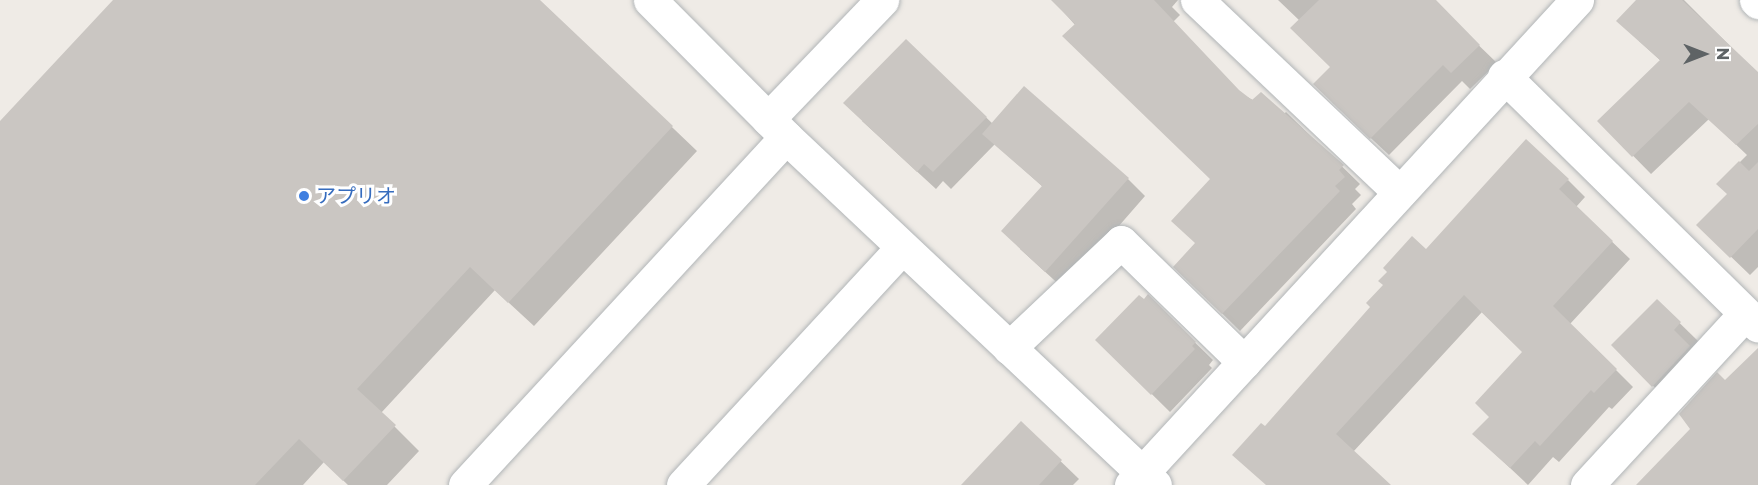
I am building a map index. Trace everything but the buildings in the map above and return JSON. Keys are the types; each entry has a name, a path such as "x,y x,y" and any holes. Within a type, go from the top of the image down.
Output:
{"street":[{"path":"650,0 777,128 1009,348 1143,481 1244,362 1504,76 1577,0"},
{"path":"465,485 777,128 882,0"},
{"path":"1197,0 1399,192"},
{"path":"1504,76 1752,320 1587,485"},
{"path":"1009,348 1121,242 1244,362"},
{"path":"683,485 902,248"}],"place":[{"name":"アプリオ","path":"304,196"}]}
